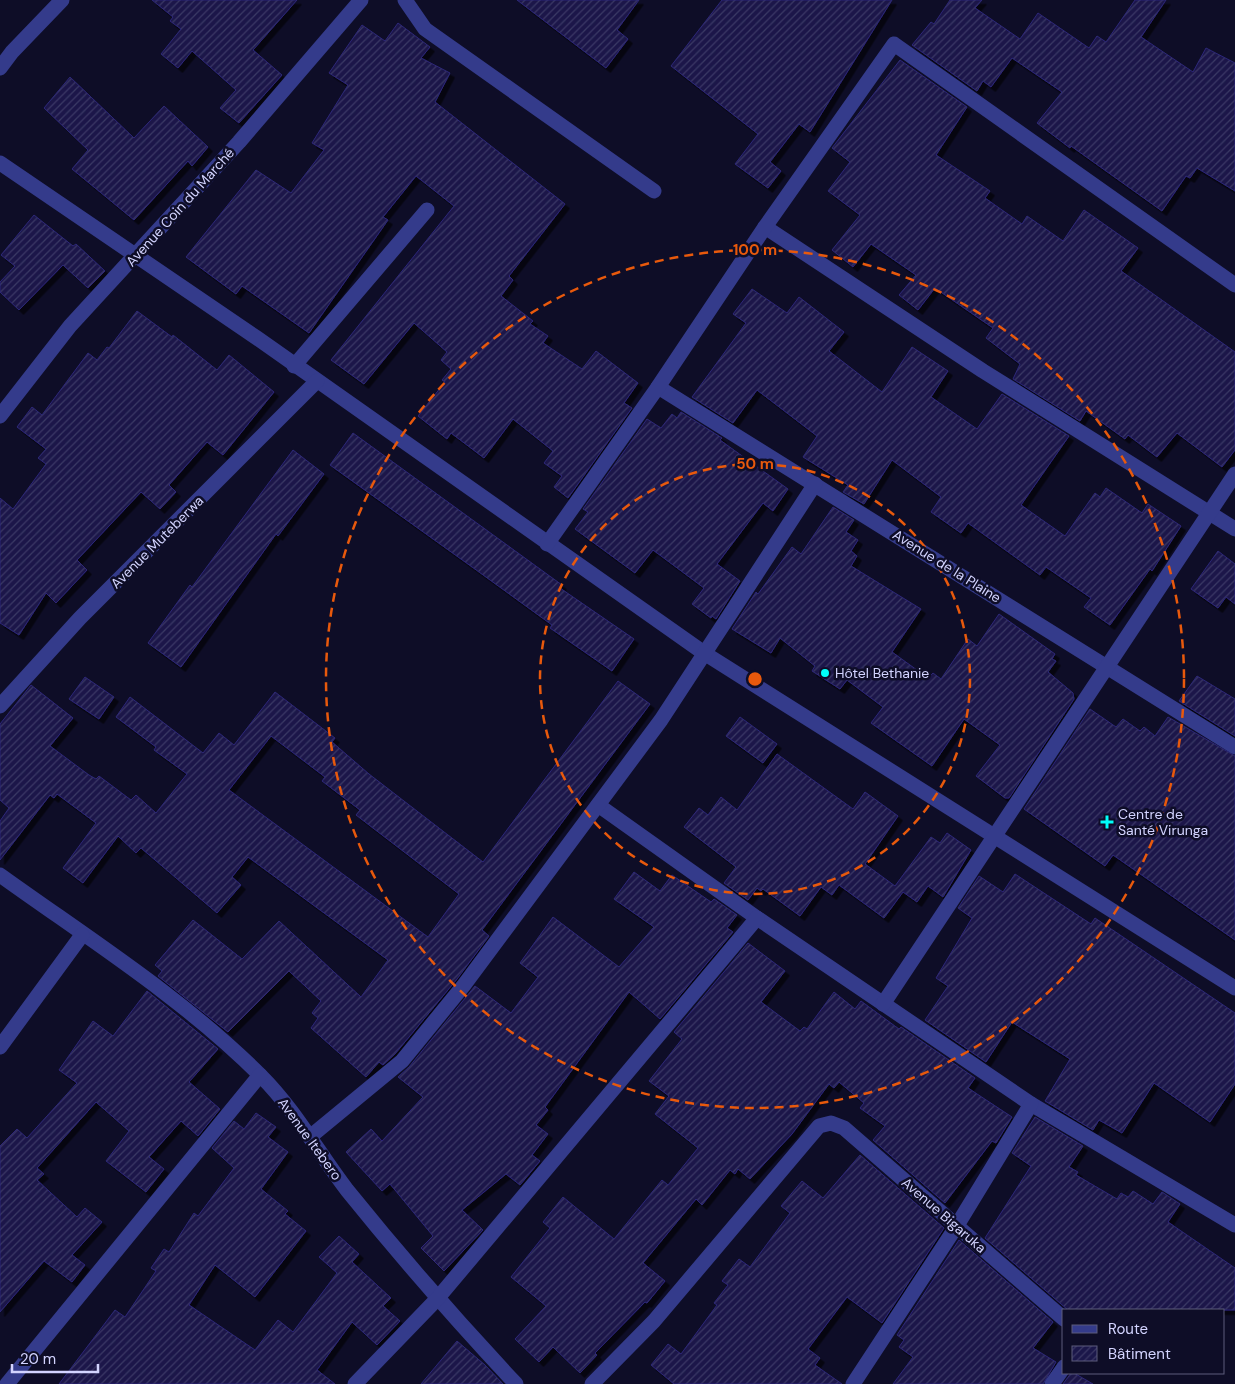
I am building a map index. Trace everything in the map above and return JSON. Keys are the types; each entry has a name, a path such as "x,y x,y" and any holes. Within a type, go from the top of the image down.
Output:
{"street":[{"path":"0,68 12,52 62,0"},
{"name":"Avenue Coin du Marché","path":"0,416 70,326 136,256 282,94 361,0"},
{"path":"405,0 425,29 654,191"},
{"path":"547,544 658,387 765,227 894,44 1235,285"},
{"path":"0,163 317,381 704,653 1235,988"},
{"path":"294,366 427,210"},
{"path":"765,227 983,371 1235,529"},
{"name":"Avenue Muteberwa","path":"0,706 80,618 317,381"},
{"name":"Avenue de la Plaine","path":"658,387 1235,747"},
{"path":"883,1004 1235,474"},
{"path":"311,1136 402,1061 426,1034 661,720 815,484"},
{"path":"598,805 757,918 1031,1104 1235,1225"},
{"name":"Avenue Itebero","path":"0,876 156,986 260,1075 311,1136 333,1172 437,1299 516,1384"},
{"path":"355,1384 437,1299 757,918"},
{"path":"0,1047 82,935"},
{"path":"7,1384 260,1075"},
{"path":"853,1384 956,1227 1031,1104"},
{"name":"Avenue Bigaruka","path":"592,1384 654,1321 819,1126 831,1123 844,1128 1062,1317"},
{"path":"1052,1384 1062,1370"}],"building":[{"path":"152,0 297,0 253,50 282,75 239,123 220,108 236,90 192,51 178,68 161,54 181,29 170,21 173,17"},
{"path":"517,0 639,0 617,30 628,39 606,68"},
{"path":"722,0 892,0 810,132 799,124 770,162 781,171 768,188 735,164 758,134 671,66"},
{"path":"950,0 982,0 975,8 1020,39 1038,13 1089,48 1097,36 1106,42 1135,0 1166,0 1141,37 1193,72 1206,48 1235,63 1235,191 1197,168 1190,178 1186,176 1162,211 1037,123 1062,92 1012,58 991,87 983,81 977,91 912,45 931,22 934,24"},
{"path":"398,23 430,47 421,58 450,73 435,102 565,204 509,276 513,280 501,296 533,321 530,324 548,336 543,343 582,369 596,351 638,383 624,403 632,408 568,498 554,487 562,476 544,463 553,451 513,419 484,458 451,433 447,439 418,416 445,382 442,380 451,369 441,360 447,352 414,323 364,384 331,360 454,206 416,176 383,217 388,220 309,333 242,286 236,294 186,257 256,170 291,193 324,150 312,143 348,85 329,73 362,25 385,41"},
{"path":"900,60 967,107 936,155 990,191 985,198 1022,224 1027,216 1063,241 1084,210 1138,248 1121,271 1235,352 1235,450 1222,467 1177,433 1157,457 1128,435 1125,439 1086,411 1080,421 1013,379 1020,364 986,338 993,328 935,288 918,310 899,295 916,275 871,244 853,267 832,250 860,215 828,191 850,162 832,148"},
{"path":"70,77 134,138 164,106 208,147 192,166 188,161 134,220 72,169 88,150 44,108"},
{"path":"34,215 73,246 76,244 105,271 88,288 63,265 19,310 0,292 0,282 15,266 1,255"},
{"path":"752,289 787,313 799,297 844,332 829,351 882,392 912,347 948,371 931,397 977,429 1002,394 1069,436 1021,505 1065,536 1095,493 1100,497 1106,488 1142,513 1148,504 1181,526 1152,571 1150,569 1110,625 1084,607 1091,598 1046,567 1040,575 968,523 961,533 931,512 941,497 892,460 864,504 843,492 848,485 803,457 817,436 757,390 733,423 692,397 746,323 733,314"},
{"path":"137,311 172,337 173,335 217,370 229,355 274,392 223,455 207,442 169,485 176,492 160,509 141,492 77,560 87,570 56,603 46,593 19,635 0,623 0,498 13,509 46,464 38,458 46,449 17,427 32,407 42,415 88,353 97,360 107,347 109,348"},
{"path":"681,412 722,438 720,440 788,489 773,511 763,503 717,564 740,581 716,619 712,616 711,618 692,604 704,588 653,550 635,573 575,529 588,512 583,509 647,419 661,428 672,414 677,418"},
{"path":"353,433 562,585 560,588 634,639 612,671 550,628 552,625 330,465"},
{"path":"293,450 324,474 278,536 276,534 181,667 148,643 190,585 192,587"},
{"path":"833,507 854,520 846,532 858,540 851,551 857,556 851,566 921,609 892,652 928,678 933,673 941,679 968,639 977,646 999,614 1055,654 1052,659 1056,661 1048,672 1073,693 1074,699 1009,798 1005,798 976,776 1000,745 964,719 932,766 871,723 883,707 847,680 840,689 812,671 815,666 780,638 771,653 732,629 756,592 758,594 792,547 801,554"},
{"path":"1218,551 1235,564 1235,604 1226,597 1218,608 1191,589"},
{"path":"1197,676 1235,699 1235,736 1179,701"},
{"path":"85,677 114,697 99,719 69,699"},
{"path":"618,681 650,704 482,930 489,936 457,979 395,1054 383,1065 379,1062 366,1077 311,1028 318,1018 312,1013 321,1001 289,971 228,1032 158,976 162,971 155,965 193,920 242,959 279,921 361,997 388,960 248,857 232,877 241,885 217,913 141,848 136,853 118,836 83,883 63,868 96,823 57,794 54,798 50,795 0,860 0,821 9,808 0,800 0,724 31,685 73,718 50,746 89,775 96,779 99,776 131,800 136,795 156,813 187,774 154,750 156,747 116,717 130,697 203,753 219,733 234,745 275,692 335,738 332,742 369,774 483,862","holes":["271,736 325,777 322,781 360,810 356,815 459,894 428,937 229,790"]},
{"path":"1090,709 1116,727 1123,719 1140,731 1144,727 1155,736 1168,717 1235,756 1235,940 1113,855 1105,866 1024,809"},
{"path":"740,717 777,744 763,763 726,736"},
{"path":"777,754 853,809 865,792 898,816 865,864 895,886 931,837 940,843 947,833 971,850 943,897 928,886 917,902 903,892 884,918 839,885 832,895 821,887 800,916 763,889 761,891 757,888 748,900 724,883 736,867 684,827 699,808 708,815 721,797 737,810"},
{"path":"634,872 660,891 672,875 711,902 714,899 737,915 727,928 733,932 660,1019 629,992 545,1107 548,1110 536,1125 548,1134 532,1155 540,1161 520,1185 506,1174 462,1210 483,1230 444,1271 421,1248 433,1236 390,1184 382,1191 346,1152 371,1129 382,1141 423,1097 398,1077 409,1067 475,986 511,1013 538,977 520,963 553,917 619,967 654,927 614,899"},
{"path":"1015,874 1091,924 1095,918 1235,1013 1235,1084 1210,1122 1154,1083 1122,1133 1099,1120 1093,1130 1045,1101 1070,1059 1012,1022 986,1062 925,1020 948,986 936,978 972,918 958,908 979,876 1003,892"},
{"path":"748,943 785,971 761,1002 800,1031 804,1027 807,1029 834,992 855,1009 861,1001 899,1029 901,1027 975,1078 968,1088 1012,1117 996,1143 992,1141 945,1203 873,1140 885,1126 860,1108 864,1103 839,1082 834,1088 829,1084 792,1134 750,1179 738,1169 735,1174 730,1170 702,1205 696,1199 643,1263 665,1281 647,1303 645,1302 595,1353 597,1355 580,1373 553,1347 539,1362 515,1339 546,1306 511,1277 550,1228 543,1222 563,1197 614,1239 662,1180 668,1185 698,1148 655,1114 669,1096 649,1081 682,1039 674,1032"},
{"path":"147,991 218,1049 189,1082 220,1109 198,1136 181,1121 149,1157 164,1169 146,1192 106,1161 129,1131 96,1102 37,1168 44,1174 37,1180 77,1217 85,1208 102,1222 72,1255 85,1265 72,1282 44,1261 0,1312 0,1146 17,1129 27,1138 77,1083 59,1070 93,1021 113,1036"},
{"path":"256,1113 276,1127 268,1137 288,1152 261,1189 288,1211 285,1214 306,1231 255,1297 215,1265 189,1305 255,1350 278,1320 293,1332 337,1273 319,1257 339,1236 359,1254 352,1262 391,1298 383,1306 400,1321 377,1345 352,1322 317,1370 335,1384 59,1384 115,1310 125,1317 156,1271 151,1268 164,1249 169,1252 194,1213 198,1216 234,1168 212,1148 234,1121 244,1129"},
{"path":"1035,1117 1083,1146 1069,1167 1078,1172 1076,1175 1117,1199 1121,1193 1128,1197 1133,1191 1153,1204 1162,1192 1180,1204 1168,1222 1235,1268 1235,1310 1067,1309 985,1238 1031,1166 1012,1153"},
{"path":"860,1155 944,1228 882,1323 847,1297 808,1349 820,1358 815,1365 842,1384 674,1384 651,1365 668,1344 681,1354 717,1305 714,1303 728,1285 722,1281 739,1259 750,1267 790,1213 781,1206 802,1181 823,1198"},
{"path":"959,1240 1053,1322 1033,1348 1056,1362 1043,1384 893,1384 913,1357 899,1347 904,1340 897,1335"},
{"path":"457,1341 485,1365 503,1384 421,1384"},
{"path":"1070,1374 1076,1374 1093,1384 1063,1384"}],"place":[{"name":"Hôtel Bethanie","path":"825,673"},
{"name":"Centre de Santé Virunga","path":"1107,822"}]}
